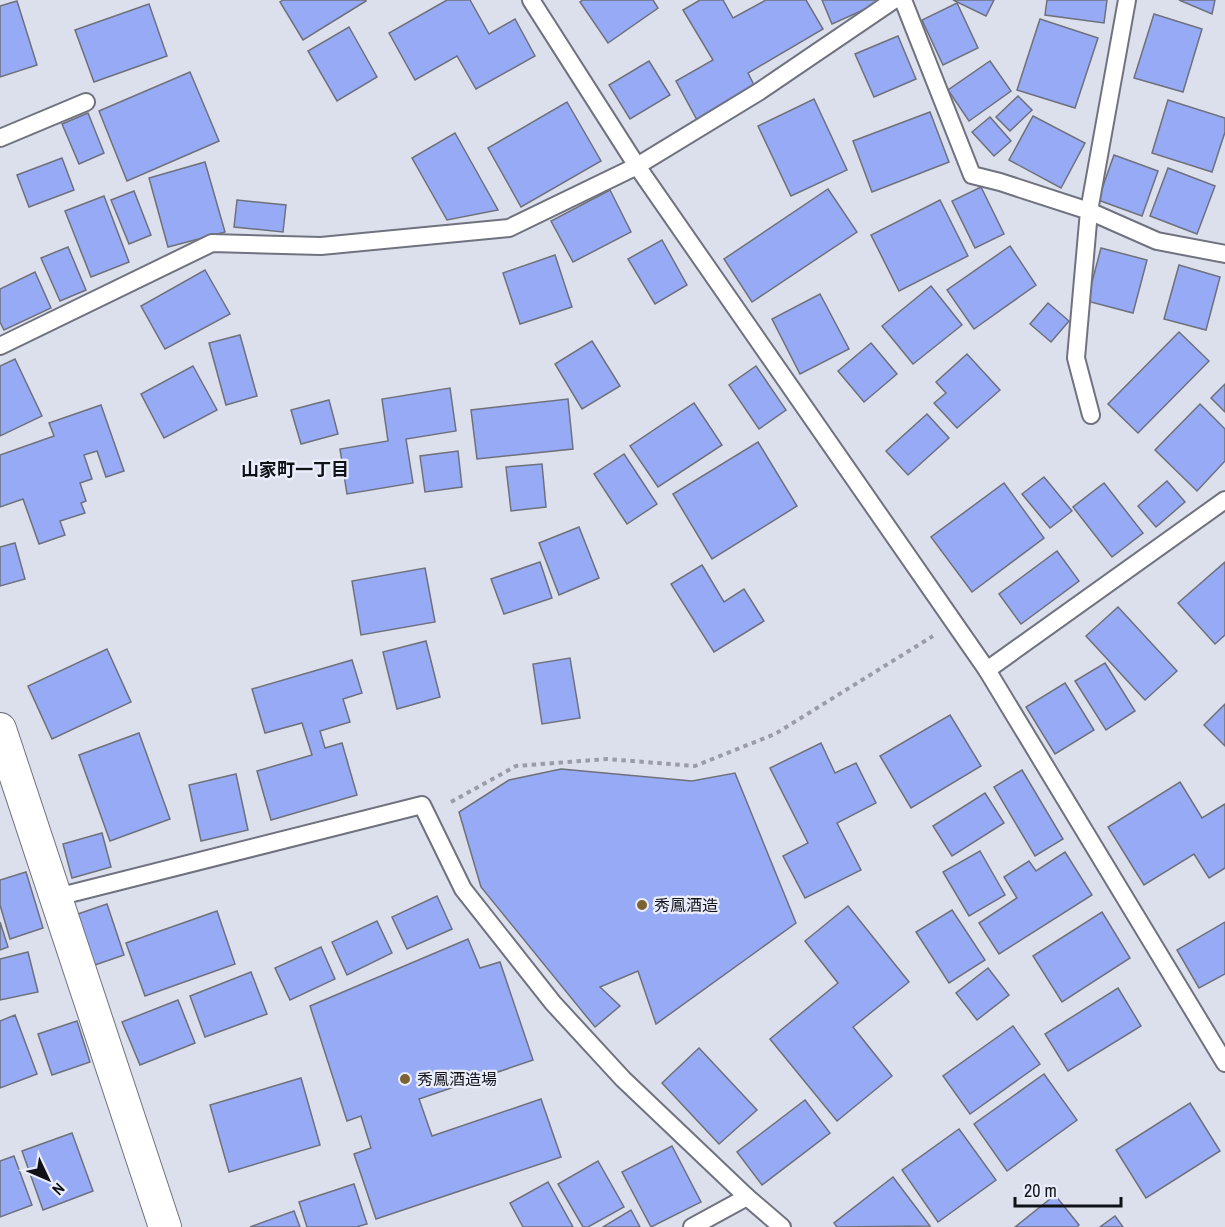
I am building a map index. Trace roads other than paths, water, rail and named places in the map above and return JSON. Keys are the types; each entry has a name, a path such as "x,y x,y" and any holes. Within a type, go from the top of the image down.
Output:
{"street":[{"path":"0,729 165,1227"}],"lane":[{"path":"531,0 637,166 987,670 1225,1063"},
{"path":"0,346 212,243 321,246 509,228 637,166 760,92 894,0"},
{"path":"903,0 972,175 1089,211 1157,241 1225,254"},
{"path":"1091,415 1076,358 1089,211 1127,0"},
{"path":"0,138 86,102"},
{"path":"987,670 1225,500"},
{"path":"57,897 422,805 464,889 553,1003 623,1079 747,1197 782,1227"},
{"path":"692,1227 747,1197"}],"place":[{"name":"秀鳳酒造","path":"642,905"},
{"name":"秀鳳酒造場","path":"405,1079"}],"district":[{"name":"山家町一丁目","path":"295,470"}]}
